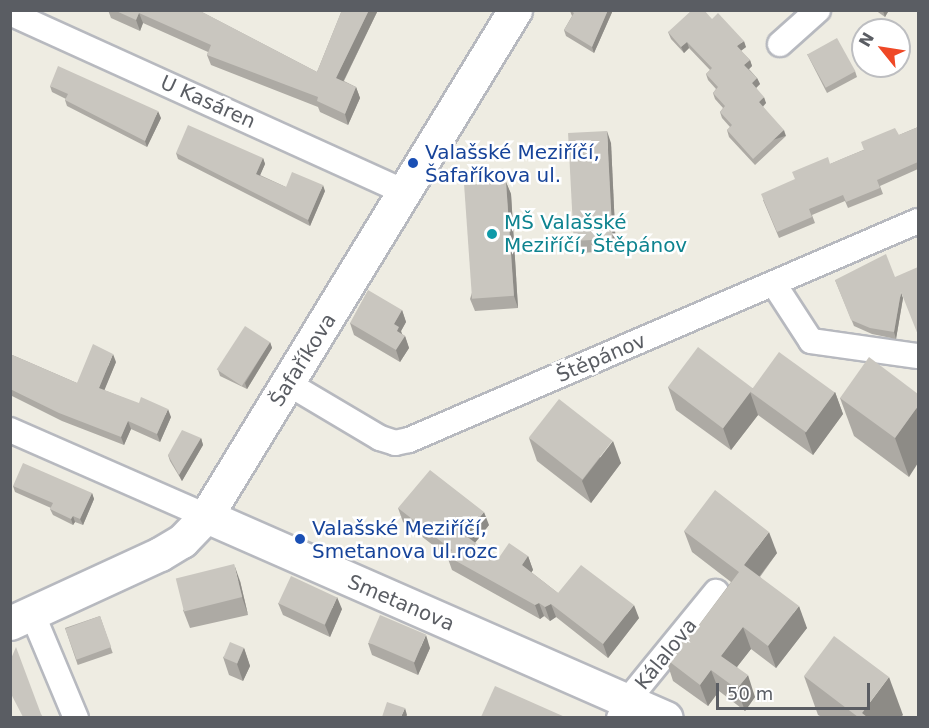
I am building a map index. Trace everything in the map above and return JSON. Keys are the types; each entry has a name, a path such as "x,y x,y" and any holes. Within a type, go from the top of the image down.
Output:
{"street":[{"name":"Šafaříkova","path":"21,618 166,551 206,516 515,10"},
{"path":"780,44 818,10"},
{"name":"U Kasáren","path":"10,13 405,192"},
{"name":"Štěpánov","path":"288,384 380,438 400,442 918,221"},
{"path":"774,284 811,341 918,356"},
{"name":"Smetanova","path":"10,430 206,516 623,709 666,717"},
{"name":"Kálalova","path":"623,709 716,592"},
{"path":"21,618 76,717"}],"building":[{"path":"114,10 198,10 317,72 342,10 369,10 336,78 356,87 345,114 317,101 318,97 207,55 211,45 139,13 136,20"},
{"path":"570,10 608,10 592,47 564,30 574,13"},
{"path":"692,10 704,10 712,19 718,13 744,41 737,46 750,60 744,65 757,78 752,83 764,97 759,102 784,130 753,159 727,130 732,125 720,112 725,106 713,93 718,87 706,74 712,68 687,42 681,47 668,32"},
{"path":"837,38 851,63 851,74 826,88 807,54"},
{"path":"58,66 158,111 145,141 65,100 68,94 50,86"},
{"path":"188,125 263,158 256,174 286,187 292,172 323,185 308,220 176,153"},
{"path":"918,127 918,162 877,180 880,188 846,202 843,195 809,209 812,217 777,232 761,194 795,179 792,172 828,157 830,164 864,150 861,142 895,128 899,135"},
{"path":"607,131 613,239 574,241 568,133"},
{"path":"506,182 514,296 472,299 464,185"},
{"path":"886,254 895,277 918,267 918,335 901,292 894,332 870,328 851,320 835,280"},
{"path":"368,290 402,310 394,324 399,327 397,331 405,336 396,350 350,323"},
{"path":"245,326 270,342 242,386 217,370"},
{"path":"93,344 113,354 99,388 139,403 141,397 168,409 157,434 128,421 121,437 59,413 10,389 10,354 77,383"},
{"path":"698,347 753,389 723,428 668,387"},
{"path":"779,352 835,393 806,432 750,392"},
{"path":"869,357 918,394 918,406 895,438 840,398"},
{"path":"559,399 613,441 582,479 529,438"},
{"path":"182,430 201,438 179,475 168,455"},
{"path":"23,463 92,493 80,519 73,516 71,519 50,509 53,503 13,486"},
{"path":"430,470 484,512 465,535 493,556 498,559 509,543 528,556 522,565 558,593 581,565 634,605 603,644 551,604 545,607 539,603 535,605 447,556 452,550 398,508"},
{"path":"715,490 769,532 744,565 799,606 768,646 743,627 721,656 748,675 737,689 711,670 700,685 666,659 691,625 696,629 739,572 684,531"},
{"path":"234,564 242,597 184,612 176,579"},
{"path":"291,576 337,598 325,625 278,603"},
{"path":"380,615 426,635 414,662 368,643"},
{"path":"100,616 111,647 77,660 65,629"},
{"path":"834,636 889,677 862,713 867,717 858,717 804,676"},
{"path":"230,642 244,648 237,664 223,658"},
{"path":"16,647 43,717 23,717 10,692 10,661"},
{"path":"495,686 565,717 481,717"},
{"path":"387,702 405,708 401,717 382,717"}],"place":[{"name":"Valašské Meziříčí, Šafaříkova ul.","path":"413,163"},
{"name":"MŠ Valašské Meziříčí, Štěpánov","path":"492,234"},
{"name":"Valašské Meziříčí, Smetanova ul.rozc","path":"300,539"}]}
